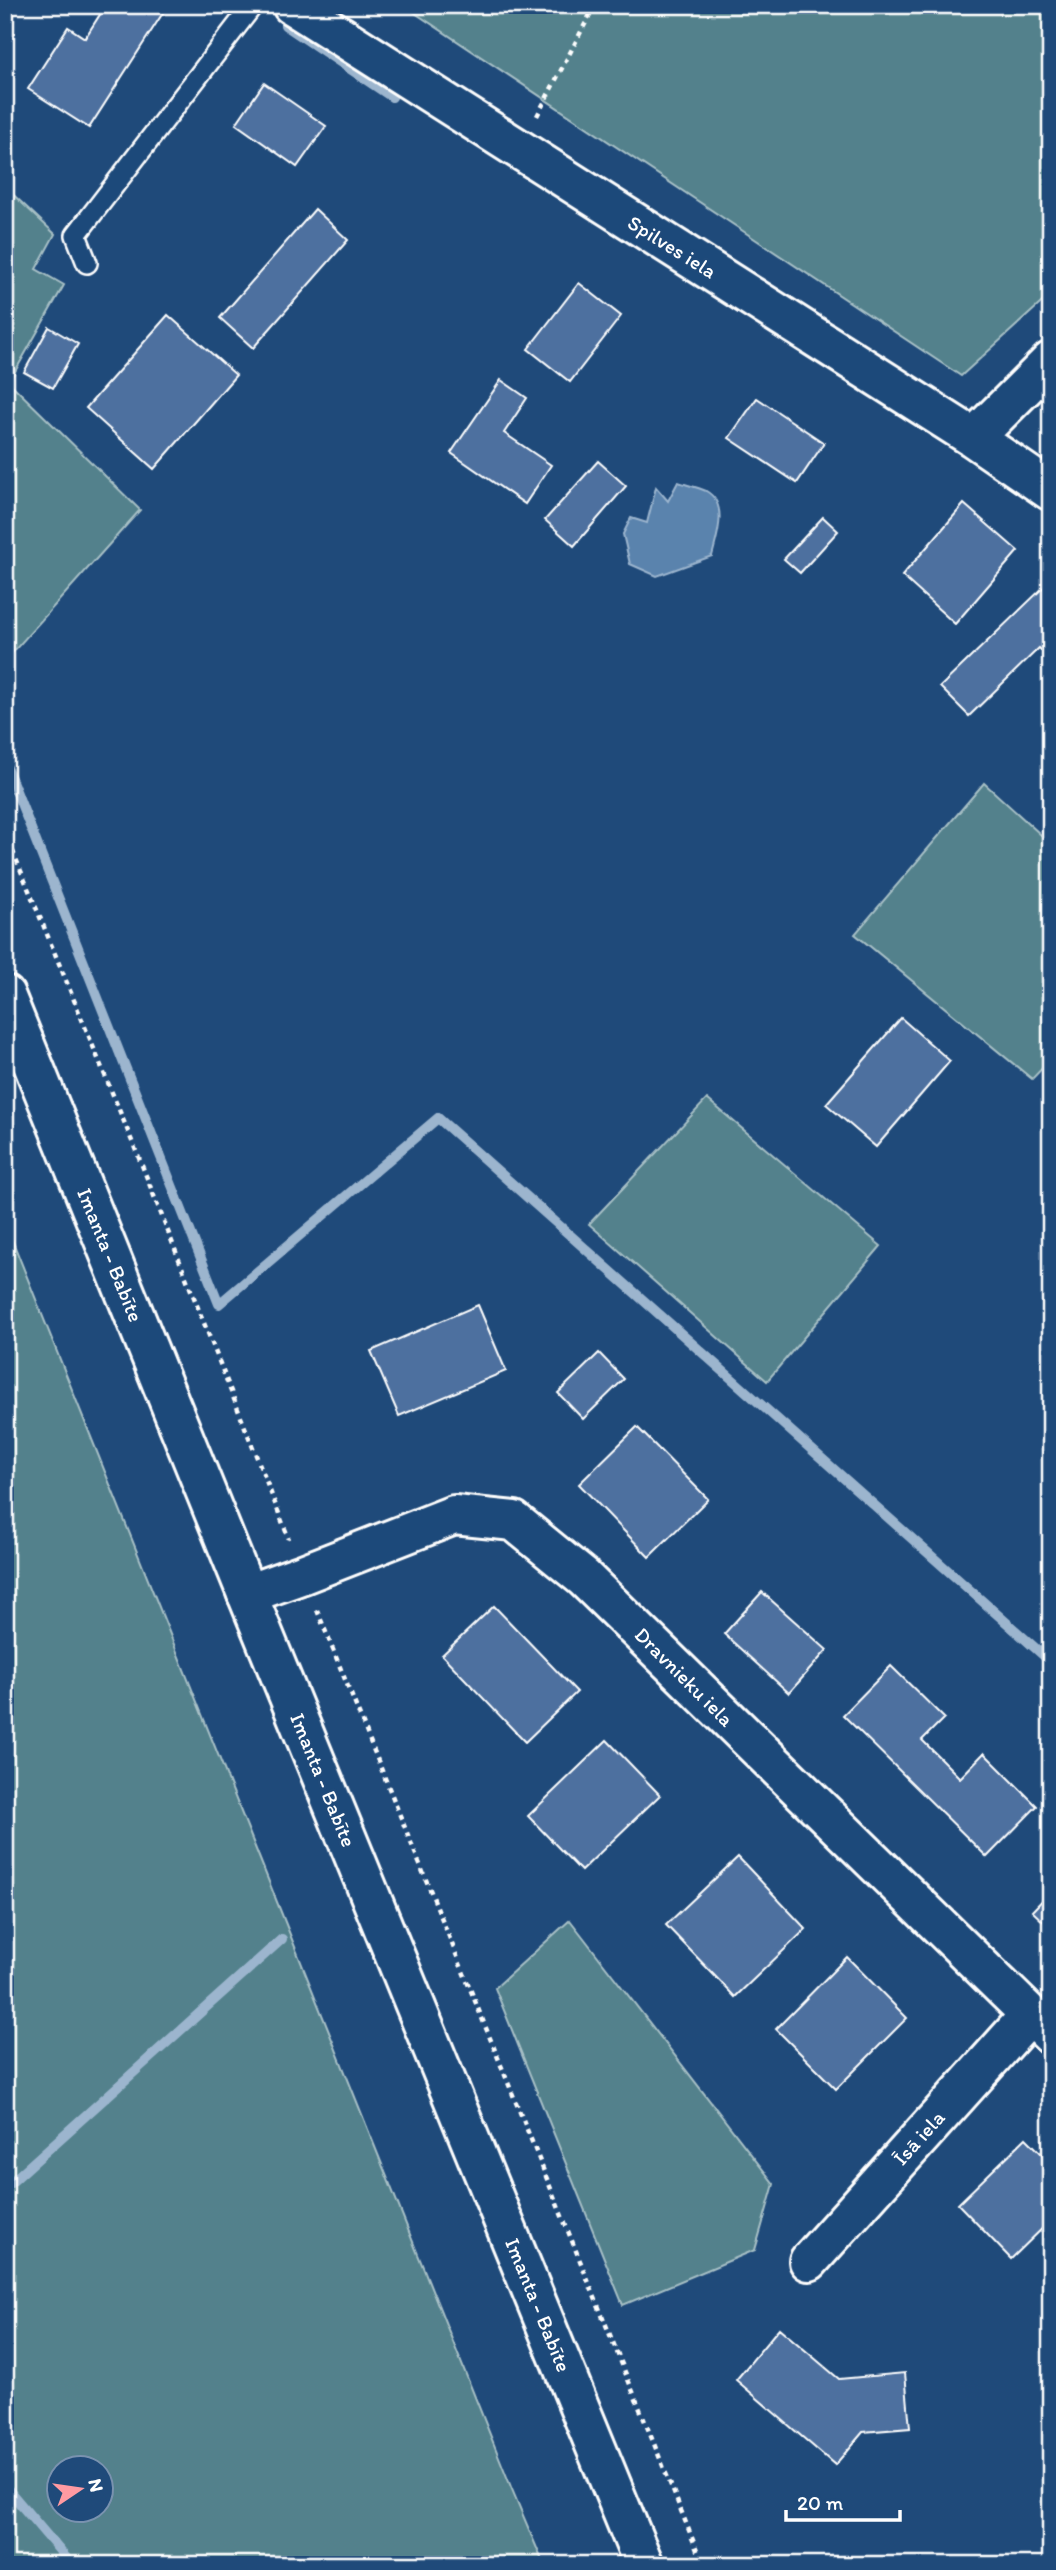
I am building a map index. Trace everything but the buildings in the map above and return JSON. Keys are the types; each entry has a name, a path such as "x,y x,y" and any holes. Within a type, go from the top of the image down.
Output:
{"street":[{"name":"Spilves iela","path":"292,5 974,438 1051,491"},
{"path":"974,438 1051,361"},
{"name":"Imanta - Babīte","path":"5,995 644,2565"},
{"name":"Dravnieku iela","path":"247,1594 454,1515 514,1521 584,1578 1040,2025"},
{"name":"Īsā iela","path":"809,2262 1040,2025"}],"lane":[{"path":"88,263 76,235 253,5"}],"path":[{"path":"519,150 596,5"},
{"path":"5,832 148,1180 303,1574 703,2565"}],"green space":[{"path":"403,5 1051,5 1051,294 961,376"},
{"path":"5,187 55,234 36,269 64,285 9,382 140,510 5,661"},
{"path":"984,783 1051,844 1051,1059 1032,1079 855,934"},
{"path":"707,1099 881,1246 767,1381 589,1224"},
{"path":"5,1222 511,2487 544,2565 5,2565"},
{"path":"570,1920 774,2184 755,2250 623,2305 495,1988"}],"water":[{"path":"678,482 706,491 713,497 720,521 716,539 712,556 657,576 630,564 623,534 631,518 647,523 656,487 668,501"}],"waterway":[{"path":"285,25 392,97"},
{"path":"5,763 219,1304 438,1118 1051,1662"},
{"path":"5,2188 282,1939"},
{"path":"5,2486 72,2565"}]}
